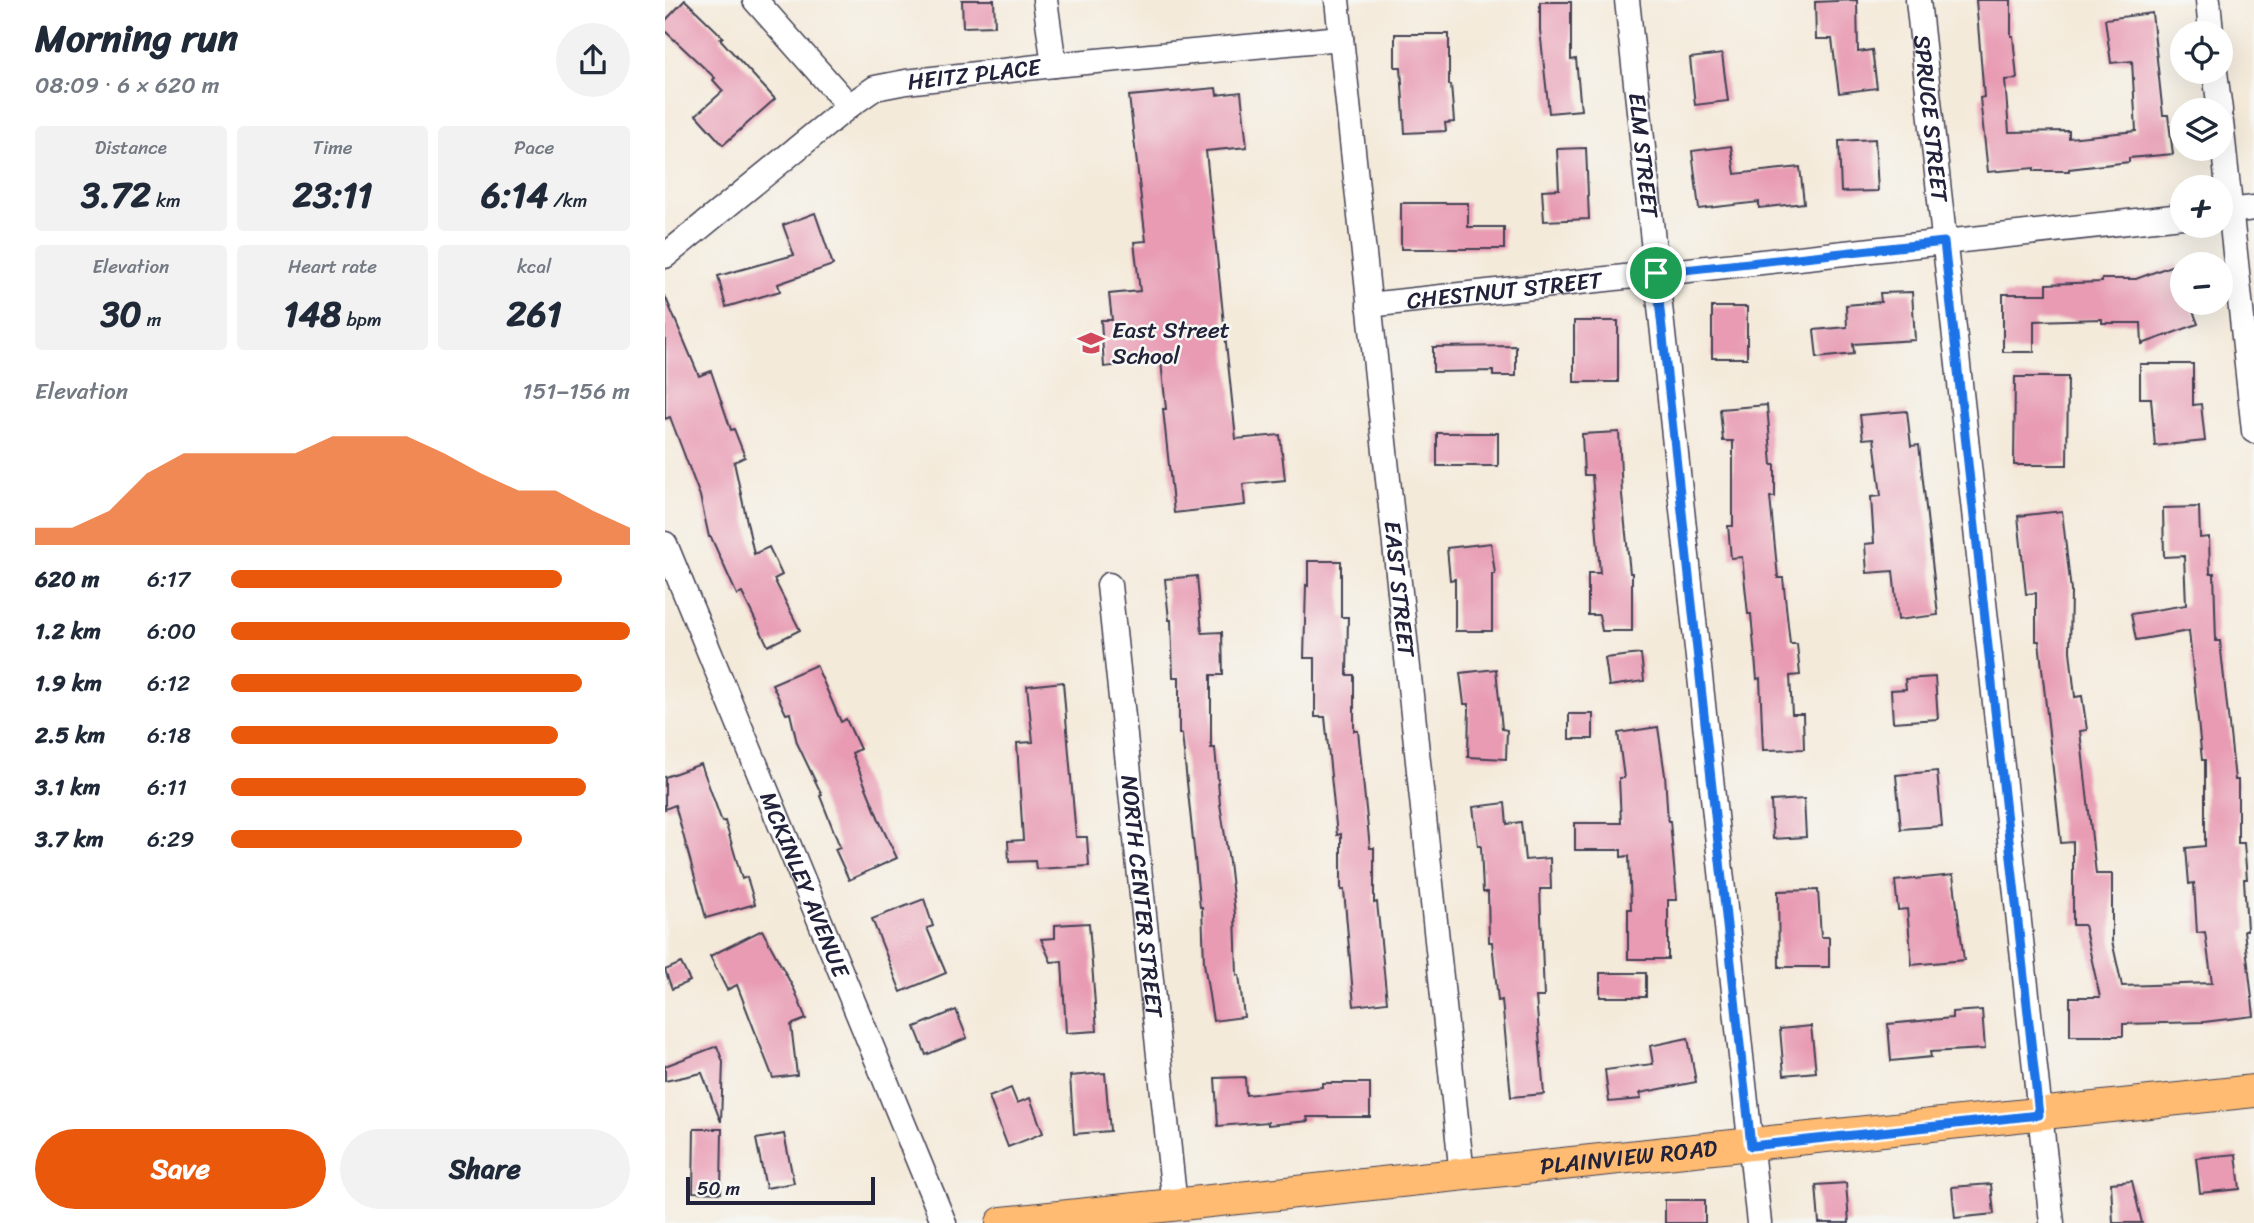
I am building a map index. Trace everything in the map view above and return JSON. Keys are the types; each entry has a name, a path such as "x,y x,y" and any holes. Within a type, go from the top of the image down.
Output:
{"main road":[{"name":"PLAINVIEW ROAD","path":"1002,1223 2254,1091"}],"street":[{"path":"755,0 849,106"},
{"path":"1045,0 1054,65"},
{"name":"EAST STREET","path":"1337,0 1462,1175"},
{"name":"ELM STREET","path":"1627,0 1759,1223"},
{"name":"SPRUCE STREET","path":"1917,0 2052,1223"},
{"path":"2208,0 2210,21"},
{"name":"HEITZ PLACE","path":"665,256 874,88 1054,65 1341,38"},
{"path":"2227,161 2235,210 2254,431"},
{"name":"CHESTNUT STREET","path":"1369,305 2170,217"},
{"name":"MCKINLEY AVENUE","path":"665,544 944,1223"},
{"name":"NORTH CENTER STREET","path":"1109,586 1175,1206"}],"building":[{"path":"685,0 723,37 720,39 775,99 723,145 696,115 723,91 713,80 715,78 665,31 665,21"},
{"path":"962,0 994,0 995,26 963,27"},
{"path":"1857,0 1858,52 1872,50 1877,88 1839,93 1832,39 1816,39 1815,2"},
{"path":"1976,0 2011,0 2011,36 2017,79 2005,80 2009,132 2069,131 2069,138 2136,131 2132,61 2111,63 2105,19 2152,13 2163,115 2168,115 2170,131 2170,154 2129,158 2129,162 2069,171 2034,171 2034,168 1988,172 1980,98 1984,97"},
{"path":"1540,2 1571,2 1571,60 1576,59 1581,110 1549,113 1540,30"},
{"path":"1395,34 1449,34 1449,85 1454,122 1445,123 1446,131 1405,133 1401,67 1395,67"},
{"path":"1722,54 1728,101 1695,105 1690,58"},
{"path":"1216,88 1217,95 1241,92 1247,147 1206,151 1236,439 1280,435 1285,480 1243,484 1245,505 1174,513 1161,361 1104,367 1101,320 1112,320 1109,294 1140,291 1134,242 1146,241 1129,96"},
{"path":"1875,139 1878,191 1841,192 1839,141"},
{"path":"1731,146 1735,174 1800,167 1804,203 1759,208 1759,202 1699,209 1692,151"},
{"path":"1586,148 1589,219 1544,221 1542,190 1559,189 1557,149"},
{"path":"1401,203 1468,203 1468,227 1504,227 1504,249 1401,249"},
{"path":"815,213 833,265 778,284 780,291 726,307 718,276 794,255 783,225"},
{"path":"2170,266 2170,315 2195,315 2198,324 2142,344 2141,323 2102,323 2102,319 2034,321 2034,352 2003,352 2003,294 2047,294 2047,284 2136,279"},
{"path":"1912,292 1915,340 1853,344 1854,354 1817,358 1814,330 1847,327 1846,305 1881,302 1880,293"},
{"path":"665,296 699,376 711,371 731,430 734,429 745,457 734,462 754,554 769,547 782,575 774,579 800,630 768,646 742,593 737,595 709,537 700,496 670,417 665,419"},
{"path":"1712,307 1747,307 1747,358 1712,358"},
{"path":"1574,321 1618,321 1618,382 1574,382"},
{"path":"1516,346 1516,376 1493,376 1493,371 1433,372 1433,347"},
{"path":"2140,364 2193,364 2193,405 2201,404 2205,441 2155,446 2151,398 2140,398"},
{"path":"2015,377 2068,377 2067,465 2014,465"},
{"path":"1767,405 1772,465 1775,465 1775,497 1770,497 1778,578 1783,578 1790,644 1797,644 1800,675 1790,676 1792,714 1803,714 1804,749 1763,750 1760,678 1757,679 1742,557 1731,558 1728,526 1733,526 1733,441 1723,441 1720,409"},
{"path":"1907,411 1911,446 1919,445 1938,615 1898,620 1893,571 1867,573 1865,544 1874,543 1871,497 1881,496 1874,438 1863,439 1860,415"},
{"path":"1619,432 1622,495 1632,573 1632,631 1602,631 1599,615 1588,615 1588,573 1600,573 1592,475 1584,475 1582,434"},
{"path":"1437,433 1498,433 1498,466 1437,466"},
{"path":"2199,507 2200,538 2209,537 2210,573 2214,573 2216,641 2220,641 2235,780 2238,780 2238,843 2244,843 2247,930 2244,930 2254,1016 2204,1022 2123,1024 2123,1036 2070,1036 2070,997 2100,997 2084,925 2073,925 2073,842 2061,843 2039,641 2036,641 2036,593 2026,594 2018,516 2062,511 2071,591 2070,651 2075,697 2082,696 2087,730 2080,731 2096,874 2112,874 2112,941 2122,986 2212,983 2205,932 2197,933 2194,883 2189,884 2186,848 2205,846 2205,760 2202,760 2189,631 2136,640 2131,614 2186,605 2184,556 2164,557 2163,508"},
{"path":"1491,543 1495,574 1492,574 1492,631 1455,631 1455,579 1450,580 1447,548"},
{"path":"1308,561 1341,561 1341,617 1348,617 1347,675 1354,675 1354,731 1358,731 1370,848 1374,848 1374,903 1377,902 1387,1002 1354,1006 1344,890 1341,890 1341,834 1337,835 1325,717 1315,717 1315,658 1304,658"},
{"path":"1197,576 1202,633 1222,632 1223,675 1211,675 1211,748 1215,748 1229,862 1235,914 1237,975 1244,1017 1213,1021 1204,963 1202,907 1182,734 1179,734 1179,677 1173,677 1171,620 1165,579"},
{"path":"1641,654 1644,681 1609,686 1605,658"},
{"path":"816,665 841,722 846,719 860,749 852,753 897,858 849,880 835,849 840,847 820,796 822,795 797,743 790,713 786,714 772,684"},
{"path":"1496,669 1502,729 1507,730 1506,759 1468,757 1469,704 1464,704 1460,673"},
{"path":"1935,677 1938,719 1893,722 1891,690 1906,689 1905,679"},
{"path":"1063,682 1076,837 1087,837 1089,866 1036,869 1035,861 1009,862 1008,841 1023,840 1017,743 1033,742 1027,686"},
{"path":"1569,714 1593,714 1593,739 1569,739"},
{"path":"1658,727 1677,900 1668,900 1668,959 1628,959 1628,909 1631,909 1629,856 1621,857 1621,850 1575,850 1575,823 1621,823 1619,778 1624,778 1618,733"},
{"path":"701,764 722,822 725,821 742,879 747,877 755,904 706,918 675,805 665,809 665,777"},
{"path":"1937,771 1942,826 1901,829 1896,775"},
{"path":"1804,799 1806,837 1773,839 1771,801"},
{"path":"1505,803 1507,824 1521,822 1525,860 1550,858 1551,889 1540,889 1544,997 1536,997 1544,1094 1511,1097 1502,1000 1498,1001 1492,942 1489,942 1488,892 1483,892 1481,846 1478,846 1473,807"},
{"path":"1953,875 1964,960 1912,965 1907,909 1898,910 1895,881"},
{"path":"1818,890 1821,937 1829,937 1829,967 1779,967 1778,891"},
{"path":"924,899 933,926 927,928 946,973 901,992 872,919"},
{"path":"1089,923 1097,1031 1066,1033 1062,961 1051,962 1041,939 1055,938 1055,925"},
{"path":"762,930 795,991 806,1019 791,1025 797,1075 773,1078 737,985 727,990 710,956"},
{"path":"681,963 690,981 672,989 665,970"},
{"path":"1600,973 1646,973 1646,997 1600,997"},
{"path":"956,1010 967,1038 926,1055 915,1027"},
{"path":"1982,1010 1985,1049 1930,1052 1931,1057 1891,1061 1888,1024 1952,1018 1952,1012"},
{"path":"1811,1026 1816,1072 1784,1075 1780,1029"},
{"path":"1688,1038 1696,1082 1640,1093 1641,1099 1609,1102 1605,1070 1653,1064 1650,1046"},
{"path":"717,1046 723,1062 721,1122 702,1073 665,1081 665,1066"},
{"path":"1105,1073 1110,1131 1074,1134 1070,1076"},
{"path":"1245,1077 1246,1095 1322,1087 1322,1083 1370,1083 1370,1117 1307,1117 1308,1121 1218,1126 1215,1078"},
{"path":"1011,1088 1017,1103 1030,1098 1043,1133 1008,1147 989,1097"},
{"path":"694,1129 722,1129 721,1193 693,1192"},
{"path":"784,1134 794,1183 766,1188 756,1139"},
{"path":"2236,1154 2240,1189 2200,1193 2196,1158"},
{"path":"2132,1181 2142,1223 2113,1223 2111,1183"},
{"path":"1846,1183 1849,1223 1819,1223 1816,1185"},
{"path":"1991,1184 1994,1214 1955,1218 1952,1187"},
{"path":"1665,1200 1705,1200 1705,1223 1665,1223"}],"place":[{"name":"East Street School","path":"1091,343"}],"route":[{"path":"1944,242 2039,1115 1751,1146 1656,273 1944,242"}]}
